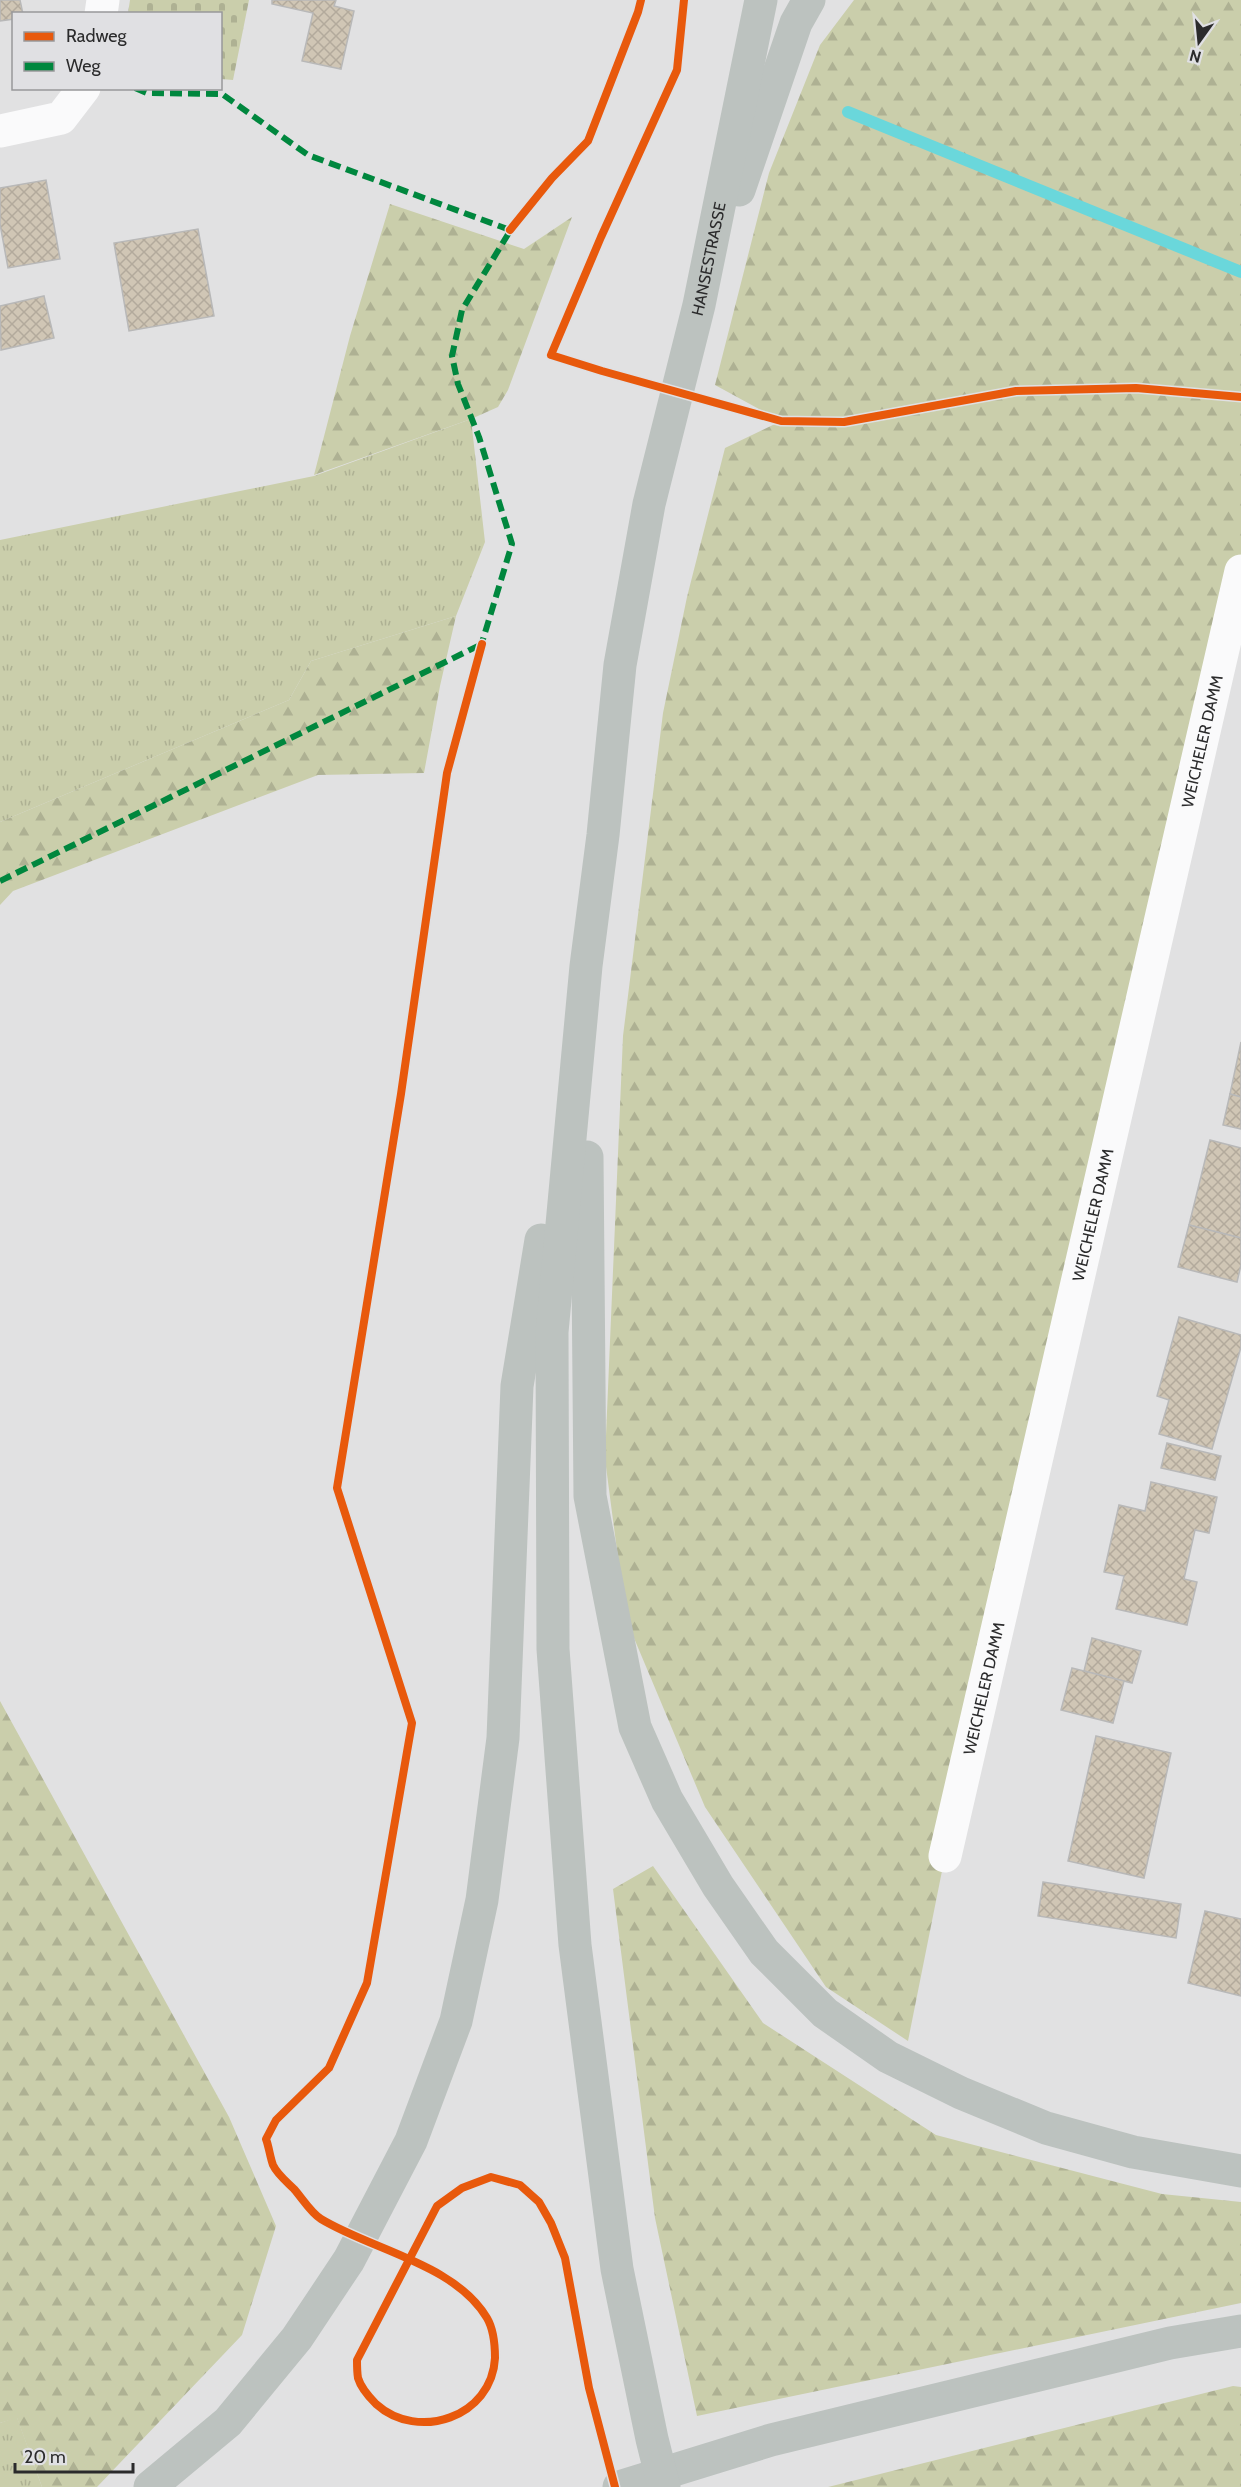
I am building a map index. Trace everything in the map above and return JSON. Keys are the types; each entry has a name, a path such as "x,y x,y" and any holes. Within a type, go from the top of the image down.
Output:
{"main road":[{"name":"HANSESTRASSE","path":"699,305 761,0"},
{"name":"HANSESTRASSE","path":"699,305 796,23 809,0"},
{"path":"150,2487 228,2422 297,2338 349,2260 411,2141 456,2021 482,1900 503,1738 517,1386 586,966 603,835 620,665 650,504 699,305"},
{"path":"586,966 590,1496 635,1727 667,1800 718,1886 764,1952 825,2013 888,2057 961,2093 1046,2128 1134,2152 1241,2171"},
{"path":"586,966 552,1332 553,1649 575,1945 617,2269 664,2487"},
{"path":"619,2487 771,2440 1170,2343 1241,2331"},
{"path":"1170,2343 1241,2344"}],"street":[{"path":"0,131 61,118 82,90"},
{"name":"WEICHELER DAMM","path":"945,1856 1241,571"}],"green space":[{"path":"130,0 249,0 233,80 222,79 222,12 128,12"},
{"path":"854,0 1241,0 1241,571 945,1856 908,2041 826,1987 705,1807 626,1619 605,1459 623,1036 663,713 687,597 725,448 781,421 715,385 769,173 820,45"},
{"path":"390,204 524,249 572,217 508,390 498,407 471,419 314,475 350,336"},
{"path":"471,419 485,542 456,616 311,661 289,700 0,822 0,540 314,476"},
{"path":"456,616 424,773 318,775 13,891 0,905 0,822 289,700 311,661"},
{"path":"0,1701 229,2117 276,2226 242,2335 97,2487 42,2487 17,2418 0,2423"},
{"path":"653,1866 763,2023 936,2135 1162,2194 1241,2202 1241,2303 697,2416 655,2218 613,1889"},
{"path":"1233,2386 1241,2387 1241,2487 828,2487"},
{"path":"17,2417 42,2487 0,2487 0,2423"}],"building":[{"path":"0,0 20,0 23,12 12,12 12,19 0,21"},
{"path":"272,0 336,0 334,6 354,11 341,69 302,61 313,13 272,4"},
{"path":"46,180 60,259 8,268 0,224 0,188"},
{"path":"198,229 214,316 129,331 114,243"},
{"path":"44,296 54,338 1,350 0,306"},
{"path":"1241,1042 1241,1097 1230,1094"},
{"path":"1230,1094 1241,1097 1241,1129 1223,1125"},
{"path":"1210,1140 1241,1148 1241,1238 1189,1225"},
{"path":"1189,1225 1241,1238 1241,1265 1237,1282 1178,1267"},
{"path":"1179,1317 1241,1335 1241,1347 1212,1449 1159,1434 1169,1400 1157,1396"},
{"path":"1167,1443 1221,1456 1215,1480 1161,1468"},
{"path":"1151,1482 1217,1497 1209,1533 1195,1530 1184,1579 1197,1582 1187,1625 1116,1609 1124,1576 1104,1572 1119,1505 1145,1511"},
{"path":"1092,1638 1141,1651 1132,1683 1084,1671"},
{"path":"1072,1668 1124,1681 1113,1723 1061,1710"},
{"path":"1096,1736 1171,1753 1144,1878 1068,1861"},
{"path":"1043,1882 1181,1904 1176,1938 1038,1916"},
{"path":"1205,1911 1241,1919 1241,1996 1188,1983"}],"waterway":[{"path":"848,112 1241,272"}],"marked path":[{"path":"140,90 147,93 222,94 308,155 510,230"},
{"path":"480,649 512,544 479,437 458,384 452,356 462,310 513,226"},
{"path":"0,881 482,644"}],"cycle path":[{"path":"510,230 552,178 588,141 641,0"},
{"path":"684,0 677,70 601,237 551,355 781,421 844,422 1016,391 1136,388 1241,397"},
{"path":"482,644 447,773 401,1094 337,1488 412,1723 367,1983 329,2068 276,2120 266,2139 275,2168 317,2216 341,2230 387,2250 411,2260 434,2271 455,2284 473,2300 487,2318 494,2337 495,2358 491,2378 481,2395 467,2409 450,2417 431,2422 412,2421 393,2415 376,2404 363,2389 358,2378 357,2360 437,2206 462,2188 491,2177 520,2185 539,2202 551,2223 565,2258 589,2388 615,2487"}]}
